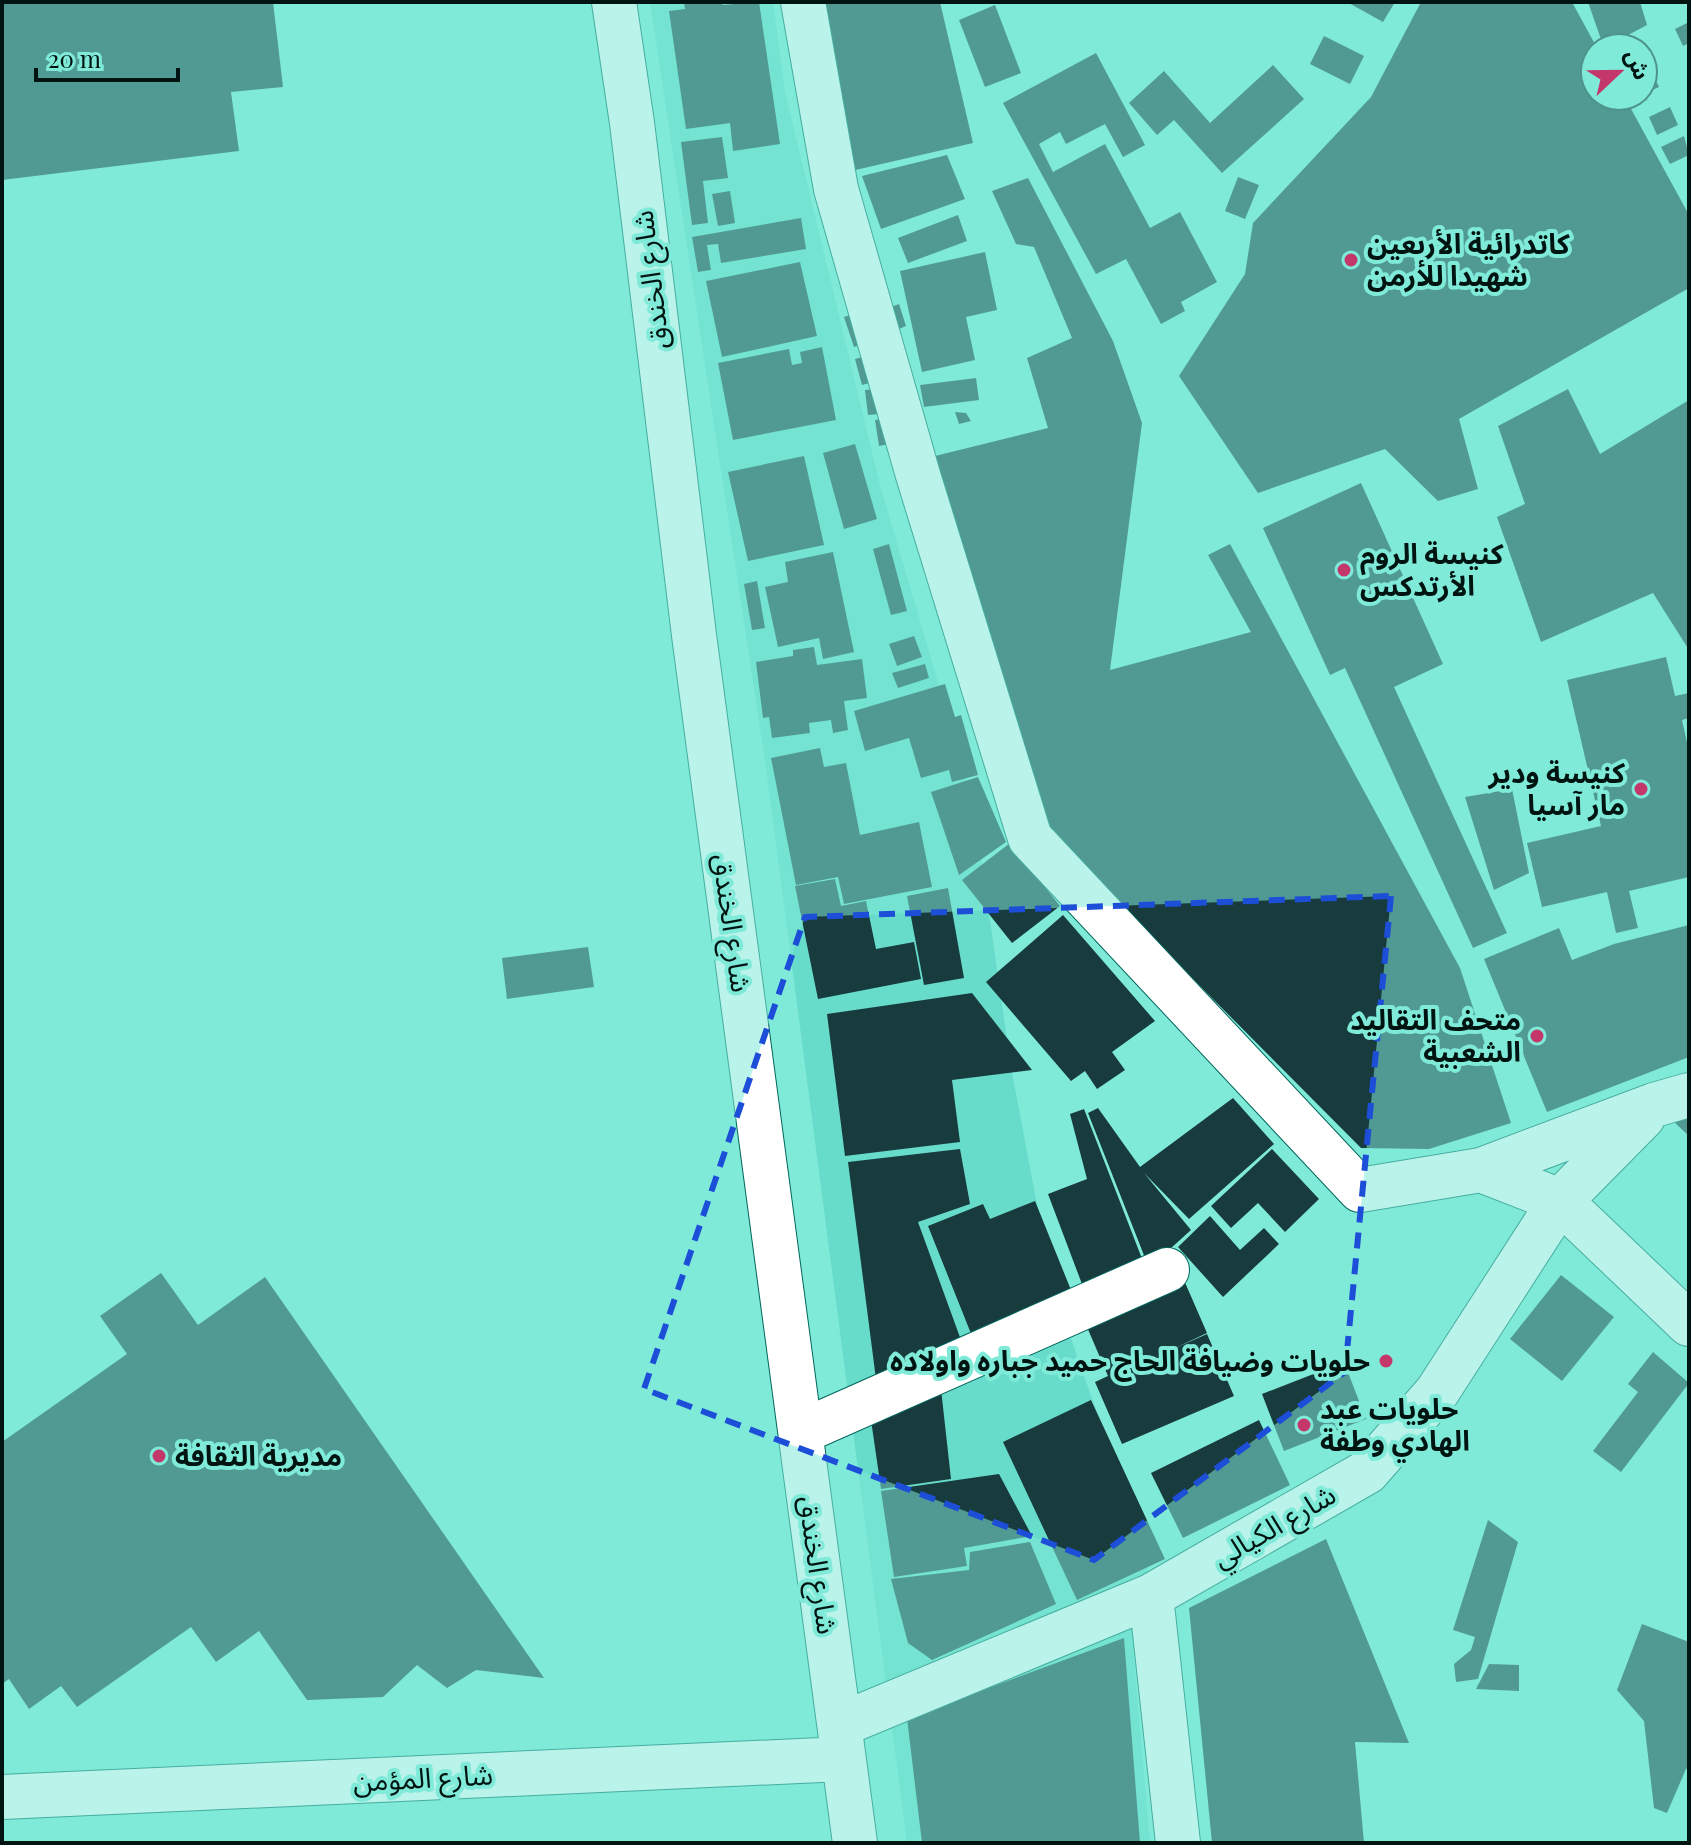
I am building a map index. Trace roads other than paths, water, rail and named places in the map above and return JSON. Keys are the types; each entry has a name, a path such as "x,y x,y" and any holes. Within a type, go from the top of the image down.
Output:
{"street":[{"name":"شارع الخندق","path":"614,2 632,123 694,635 855,1843"},
{"path":"803,2 836,189 918,475 1030,838 1360,1190 1481,1170 1671,1100"},
{"name":"شارع الكيالي","path":"841,1742 1151,1596 1367,1472 1437,1392 1560,1201 1671,1100"},
{"path":"1481,1170 1560,1201 1689,1324"},
{"path":"801,1432 1167,1270"},
{"path":"1151,1596 1178,1843"},
{"name":"شارع المؤمن","path":"2,1797 841,1742"}],"place":[{"name":"كاتدرائية الأربعين شهيدا للأرمن","path":"1351,260"},
{"name":"كنيسة الروم الأرتدكس","path":"1344,570"},
{"name":"كنيسة ودير مار آسيا","path":"1641,789"},
{"name":"متحف التقاليد الشعبية","path":"1537,1036"},
{"name":"حلويات وضيافة الحاج حميد جباره واولاده","path":"1386,1361"},
{"name":"حلويات عبد الهادي وطفة","path":"1304,1425"},
{"name":"مديرية الثقافة","path":"159,1456"}]}
